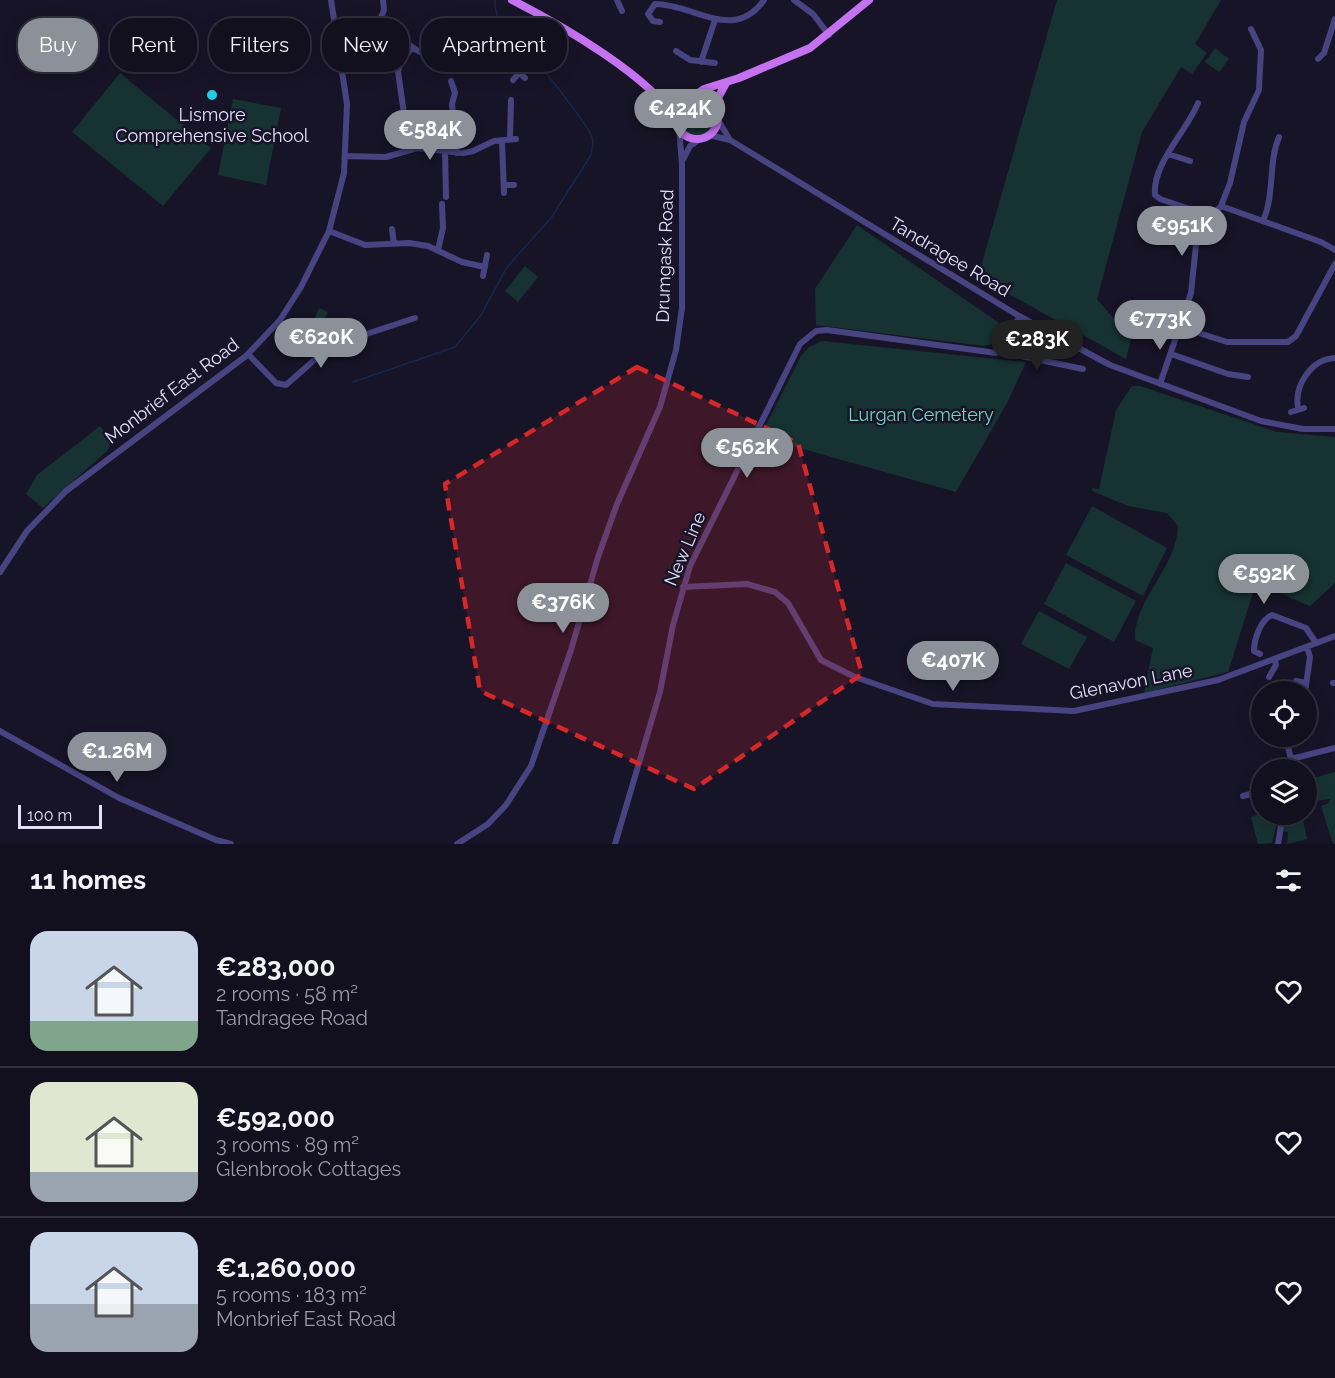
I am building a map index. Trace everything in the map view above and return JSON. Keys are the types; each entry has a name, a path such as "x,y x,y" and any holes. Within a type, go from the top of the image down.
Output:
{"main road":[{"path":"512,0 564,27 668,100 705,99 714,105 718,120 706,136 691,137 678,125 655,93"},
{"path":"678,125 678,112 687,100 704,89 795,56 829,35 869,0"},
{"path":"714,105 726,82"}],"street":[{"name":"Monbrief East Road","path":"332,0 335,18"},
{"path":"382,18 383,0"},
{"path":"617,0 622,11"},
{"path":"660,22 653,21 648,14 655,4 699,13 715,20 736,20 755,10 765,0"},
{"path":"794,0 813,14 829,35"},
{"path":"701,62 715,20"},
{"path":"1318,59 1324,53 1335,20"},
{"path":"1160,384 1191,293 1196,245 1211,216 1221,206 1230,183 1244,122 1259,90 1261,51 1251,29"},
{"path":"409,150 398,71 401,62 411,49 421,52"},
{"path":"676,51 684,57 715,63"},
{"name":"Monbrief East Road","path":"0,572 27,531 66,491 96,466 189,400 248,354 280,320 317,259 329,231 341,187 347,104 343,72"},
{"path":"513,80 522,75 519,72"},
{"path":"451,81 454,93 452,104 457,153"},
{"path":"345,156 386,157 424,148 457,153 473,151 486,143 513,138 510,103 520,106"},
{"path":"1198,103 1168,154 1154,186 1155,195 1211,216"},
{"path":"396,114 404,112"},
{"path":"1194,112 1202,116"},
{"name":"Tandragee Road","path":"718,120 730,140"},
{"name":"Drumgask Road","path":"457,844 488,824 500,811 531,766 571,650 598,557 617,504 660,407 676,350 682,308 682,164 678,125"},
{"path":"682,164 690,146 706,136"},
{"name":"Tandragee Road","path":"706,136 730,140 1019,316 1124,371 1261,421 1304,429 1335,429"},
{"path":"1263,221 1271,200 1275,146 1279,137"},
{"path":"502,141 504,193"},
{"path":"445,152 446,197"},
{"path":"1168,154 1190,161"},
{"path":"504,185 514,185"},
{"path":"1221,206 1335,250"},
{"path":"438,250 443,228 442,207 451,210"},
{"path":"392,229 394,244"},
{"path":"329,231 365,245 418,244 438,250 462,262 485,267"},
{"path":"483,276 487,255"},
{"path":"1180,327 1227,342 1288,342 1296,336 1335,264"},
{"path":"1019,316 1007,346 1021,356 1083,369"},
{"path":"248,354 276,383 286,385 330,346 415,318"},
{"name":"New Line","path":"615,844 660,692 683,586 690,566 800,344 816,331 826,330 996,353 1007,346"},
{"path":"1171,354 1245,377 1241,384"},
{"path":"1291,412 1301,408 1296,396 1299,385 1321,360 1335,358"},
{"name":"Glenavon Lane","path":"683,586 747,584 775,592 788,603 821,660 855,677 933,704 1074,711 1218,680 1335,636"},
{"path":"1260,654 1254,651 1254,645 1264,620 1272,615 1306,628 1316,643"},
{"path":"1306,681 1310,657 1307,647"},
{"path":"1269,677 1276,665 1275,660"},
{"path":"0,731 119,798 216,840 231,844"},
{"path":"1288,747 1291,759 1335,748"},
{"path":"1243,796 1251,794"},
{"path":"1278,844 1281,825"}],"highlighted area":[{"path":"637,367 798,443 862,674 694,789 480,691 445,484"}],"green space":[{"path":"1057,0 1221,0 1195,44 1207,53 1192,74 1181,67 1142,132 1097,299 1131,339 1126,359 978,277"},
{"path":"1215,48 1229,59 1219,72 1205,62"},
{"path":"120,73 211,148 163,206 72,132"},
{"path":"233,99 281,108 266,185 218,175"},
{"path":"697,101 709,106 714,118 709,130 697,135 685,130 680,118 685,106"},
{"path":"857,225 999,323 996,343 984,346 816,325 815,289"},
{"path":"525,266 538,277 518,302 505,291"},
{"path":"319,308 328,312 318,333 310,329"},
{"name":"Lurgan Cemetery","path":"822,341 1026,362 1007,403 956,492 760,437 801,356 809,347"},
{"path":"1132,386 1140,386 1277,432 1335,437 1335,583 1310,606 1256,583 1228,672 1144,693 1153,648 1135,640 1136,626 1147,598 1171,556 1178,526 1167,513 1128,506 1092,491 1092,488 1099,489 1116,410"},
{"path":"100,426 112,441 107,451 43,508 26,494 37,475"},
{"path":"1092,506 1167,548 1143,596 1066,555"},
{"path":"1066,563 1136,601 1114,642 1044,604"},
{"path":"1039,611 1087,637 1069,669 1021,644"},
{"path":"1335,772 1335,844 1333,844 1321,806 1329,803 1330,799 1317,801 1317,777"},
{"path":"1253,825 1276,825 1272,843 1258,844"},
{"path":"1284,825 1304,825 1307,839 1287,844 1288,832 1282,831"}],"waterway":[{"path":"353,382 455,347 481,315 507,267 551,218 591,155 593,142 589,131 549,77 503,27 496,10 495,0"}],"place":[{"name":"Lismore Comprehensive School","path":"212,95"}]}
